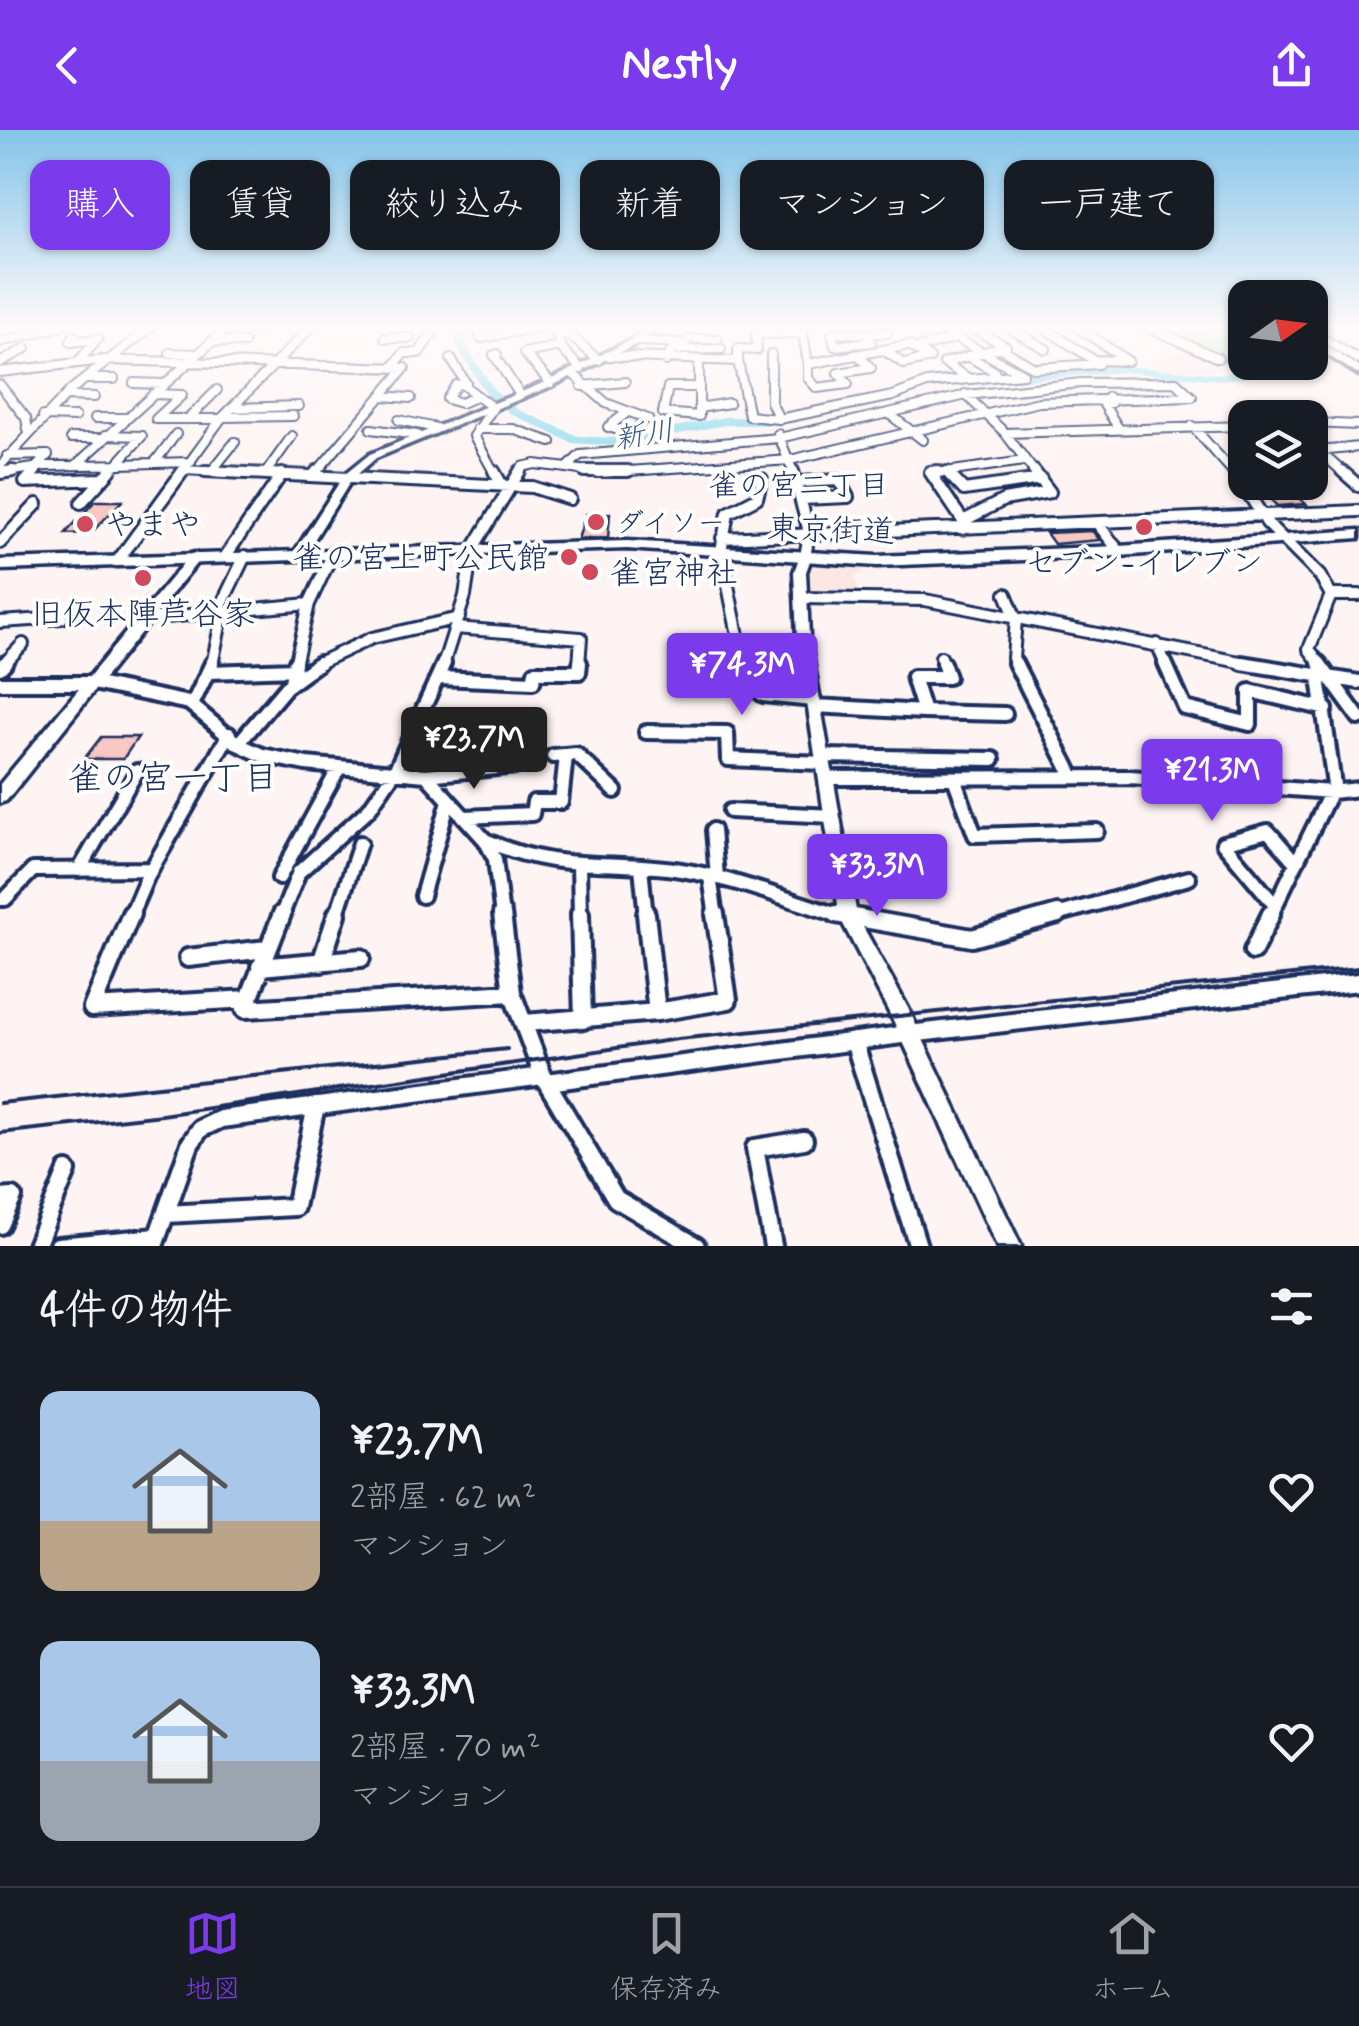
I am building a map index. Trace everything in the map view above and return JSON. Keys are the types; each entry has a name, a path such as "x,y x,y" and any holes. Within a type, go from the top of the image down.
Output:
{"highway":[{"name":"東京街道","path":"0,565 722,544 805,558 877,562 1359,534"}],"main road":[{"path":"0,796 194,557"}],"street":[{"path":"0,466 28,430 85,378"},
{"path":"87,378 114,379"},
{"path":"76,465 171,378"},
{"path":"118,559 222,418 262,378"},
{"path":"313,476 396,378"},
{"path":"463,378 466,382 456,385 447,399 461,403 476,396"},
{"path":"509,378 520,395"},
{"path":"547,378 551,383"},
{"path":"298,556 348,477 381,451 561,378"},
{"path":"579,378 582,386 625,414 648,419"},
{"path":"699,378 699,387 699,416 663,413 668,387 699,387"},
{"path":"741,378 749,416 775,420 980,378"},
{"path":"771,378 771,402 779,438 799,482 808,536 809,552 800,598 850,918 1008,1246"},
{"path":"808,378 817,388 848,384 843,378"},
{"path":"582,386 624,382"},
{"path":"512,993 244,1009 299,872 370,809 395,771 439,678 457,623 472,550 507,486 522,467 535,464 566,469 600,473 790,460 1039,402 1192,397 1176,382 1099,383 967,395 779,438 580,455 566,469"},
{"path":"134,383 164,384"},
{"path":"954,383 1005,433 1050,492 1004,500 963,525"},
{"path":"1099,383 1111,403 1104,405 1118,429"},
{"path":"462,384 476,396 498,403"},
{"path":"0,385 26,418 28,430"},
{"path":"188,419 218,390"},
{"path":"152,394 182,395 156,419 293,416"},
{"path":"65,396 94,397"},
{"path":"380,396 411,398"},
{"path":"498,403 474,436 507,486"},
{"path":"699,408 729,404"},
{"path":"232,408 298,406"},
{"path":"888,413 923,440"},
{"path":"625,414 608,427 630,433 639,426"},
{"path":"43,416 75,417"},
{"path":"94,418 125,418"},
{"path":"399,420 436,428"},
{"path":"1328,423 1359,424"},
{"path":"1192,426 1233,470 1262,515 1320,576 1331,595"},
{"path":"1005,433 1228,426"},
{"path":"371,429 417,435"},
{"path":"477,429 513,429 551,442"},
{"path":"155,462 176,434"},
{"path":"71,438 142,436 81,503"},
{"path":"266,474 292,436"},
{"path":"211,472 235,442"},
{"path":"695,446 701,466"},
{"path":"1359,448 1319,451 1359,486"},
{"path":"7,456 48,454 24,482 100,479"},
{"path":"963,525 930,472 1024,461"},
{"path":"0,473 155,462 211,472 532,487 570,499"},
{"path":"948,472 964,490 1041,480"},
{"path":"225,557 282,474"},
{"path":"762,479 757,498 728,514 722,544 748,684 764,695 815,703 1005,714"},
{"path":"799,482 839,480 848,497 802,499"},
{"path":"0,544 37,504"},
{"path":"722,544 963,525 1359,511"},
{"path":"1097,523 1118,551"},
{"path":"293,676 309,604 332,555"},
{"path":"192,705 210,672 220,611 245,556"},
{"path":"1006,594 1016,619 1013,658 1073,777"},
{"path":"1331,595 1359,595"},
{"path":"1331,595 1309,649 1324,679 1359,718"},
{"path":"800,598 925,600 1324,679 1359,682"},
{"path":"145,619 309,604"},
{"path":"0,622 62,618"},
{"path":"248,999 92,1008 152,869 233,739 293,676 359,644 408,627 457,623 581,638 578,672 535,672 533,682 439,678"},
{"path":"0,668 23,644"},
{"path":"1157,644 1185,708 1250,724 1250,691 1326,709"},
{"path":"924,712 912,676 948,677 941,657"},
{"path":"210,672 293,676"},
{"path":"1253,951 1334,785 1324,679"},
{"path":"0,683 93,684 192,705 233,739 262,756 338,768 426,775 518,766"},
{"path":"646,732 727,733 728,758 954,778 1130,777 1331,792 1359,790"},
{"path":"464,817 532,814 534,802 561,802 560,756 576,754 615,791"},
{"path":"825,766 993,759"},
{"path":"279,878 338,768"},
{"path":"80,870 136,771"},
{"path":"426,775 485,840 498,871 512,993 545,1079 616,1199 696,1246"},
{"path":"954,778 975,834 1096,830"},
{"path":"422,896 449,801"},
{"path":"730,811 833,816"},
{"path":"526,1023 657,1012 728,1000 714,877 713,830"},
{"path":"1275,905 1223,843 1268,830 1296,863"},
{"path":"485,840 520,856 683,870 850,918 972,938 1189,878"},
{"path":"321,963 360,843"},
{"path":"579,863 583,1020"},
{"path":"641,868 657,1012"},
{"path":"0,899 33,870 152,869"},
{"path":"188,958 267,949"},
{"path":"260,967 361,958"},
{"path":"58,1246 156,1242 190,1144 200,1129 221,1119 1359,982"},
{"path":"854,1041 918,1246"},
{"path":"166,1214 295,1207 316,1106"},
{"path":"774,1246 755,1148 804,1140"},
{"path":"36,1246 67,1171"},
{"path":"0,1198 13,1198 0,1224"}],"shaded area":[{"path":"808,561 860,565 863,573 855,577 860,598 804,596"}],"building":[{"path":"1271,500 1301,500 1306,504 1277,506"},
{"name":"やまや","path":"95,501 122,501 91,533 65,534"},
{"name":"ダイソー","path":"610,513 608,538 578,539 586,514"},
{"path":"1092,531 1100,540 1054,544 1046,533"},
{"path":"101,737 138,737 123,759 84,759"}],"waterway":[{"name":"新川","path":"482,378 492,394 515,412 576,440 619,442 725,421 781,421"},
{"name":"新川","path":"1003,379 1014,378"}],"railway":[{"path":"0,1133 162,1115 678,1039 1359,968"},
{"path":"0,1103 507,1049"}],"place":[{"name":"ダイソー","path":"596,522"},
{"name":"やまや","path":"85,524"},
{"name":"セブン-イレブン","path":"1144,527"},
{"name":"雀の宮上町公民館","path":"569,557"},
{"name":"雀宮神社","path":"590,572"},
{"name":"旧仮本陣芦谷家","path":"143,578"}],"district":[{"name":"雀の宮二丁目","path":"799,485"},
{"name":"雀の宮一丁目","path":"173,777"}]}
